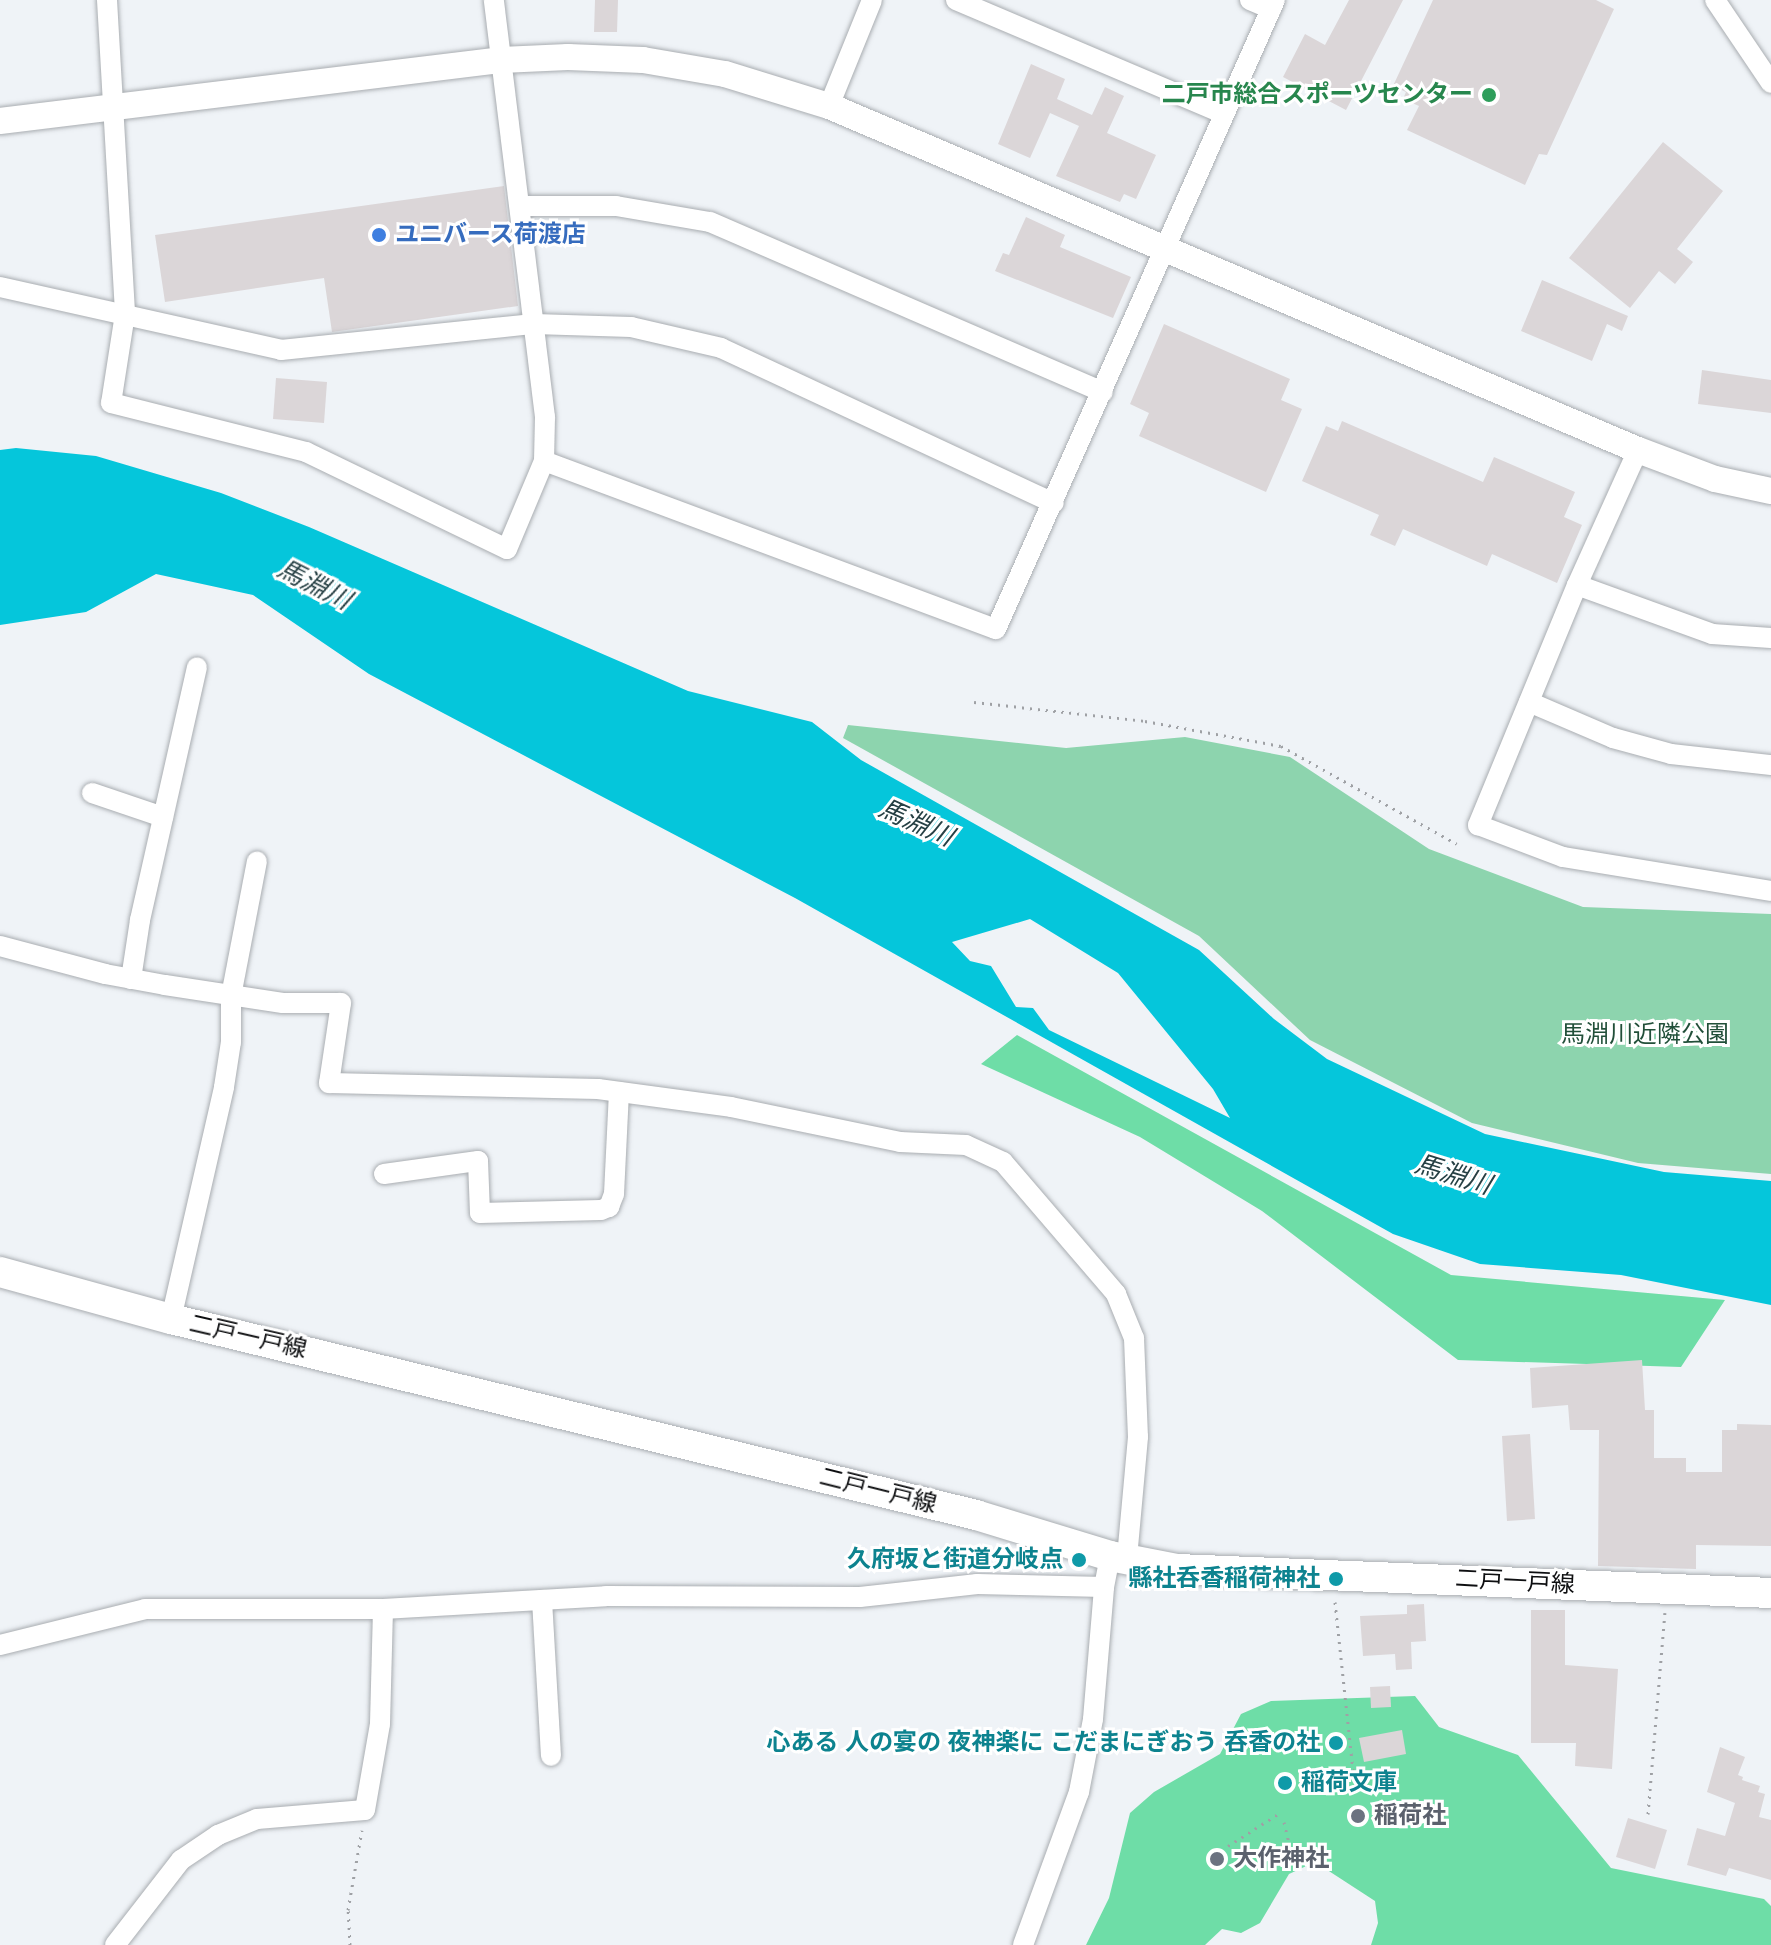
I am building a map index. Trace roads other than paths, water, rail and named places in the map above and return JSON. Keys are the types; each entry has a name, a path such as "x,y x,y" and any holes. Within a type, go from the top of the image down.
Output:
{"main road":[{"name":"二戸一戸線","path":"0,1272 171,1319 976,1515 1119,1558 1177,1569 1771,1593"}],"street":[{"path":"107,0 116,109 125,314 111,403 306,452 507,549 544,461 545,417 494,0"},
{"path":"829,106 872,0"},
{"path":"956,0 1222,113"},
{"path":"544,461 996,629 1103,392 1162,248 1273,4 1250,0"},
{"path":"1715,0 1771,83"},
{"path":"0,121 501,60 568,57 643,60 725,74 829,106 1638,450 1715,479 1771,491"},
{"path":"521,206 616,206 710,222 1103,392"},
{"path":"0,287 281,350 534,324 631,327 721,348 1054,503"},
{"path":"1638,450 1577,585 1478,825 1576,861 1771,891"},
{"path":"1577,585 1712,634 1771,638"},
{"path":"131,979 140,920 197,667"},
{"path":"1529,702 1613,738 1671,754 1771,765"},
{"path":"92,793 163,817"},
{"path":"171,1319 224,1087 231,1042 231,996 257,861"},
{"path":"0,946 131,979 231,996 283,1003 341,1003 329,1083 619,1092 731,1107 900,1142 966,1145 1003,1162 1116,1294 1134,1338 1138,1437 1119,1558 1104,1587 1093,1719 1079,1792 1023,1945"},
{"path":"384,1174 478,1161 480,1213 601,1210 609,1207 614,1194 619,1092"},
{"path":"0,1645 145,1609 383,1609 606,1596 860,1597 977,1584 1104,1587"},
{"path":"542,1600 551,1756"},
{"path":"115,1945 181,1860 218,1835 257,1819 365,1810 380,1724 383,1609"}],"water":[{"name":"馬淵川","path":"16,448 96,456 221,493 309,527 688,691 812,722 861,760 1199,950 1274,1019 1327,1059 1485,1134 1664,1172 1771,1181 1771,1305 1621,1275 1480,1264 1393,1234 795,898 369,674 253,595 156,574 86,612 0,625 0,450","holes":["1030,919 1118,973 1213,1089 1230,1118 1049,1030 1033,1008 1016,1007 991,966 970,961 952,942"]}],"place":[{"name":"二戸市総合スポーツセンター","path":"1489,95"},
{"name":"ユニバース荷渡店","path":"379,235"},
{"name":"久府坂と街道分岐点","path":"1079,1560"},
{"name":"縣社呑香稲荷神社","path":"1336,1579"},
{"name":"心ある 人の宴の 夜神楽に こだまにぎおう 呑香の社","path":"1336,1743"},
{"name":"稲荷文庫","path":"1285,1783"},
{"name":"稲荷社","path":"1358,1816"},
{"name":"大作神社","path":"1217,1859"}],"park label":[{"name":"馬淵川近隣公園","path":"1645,1035"}]}
